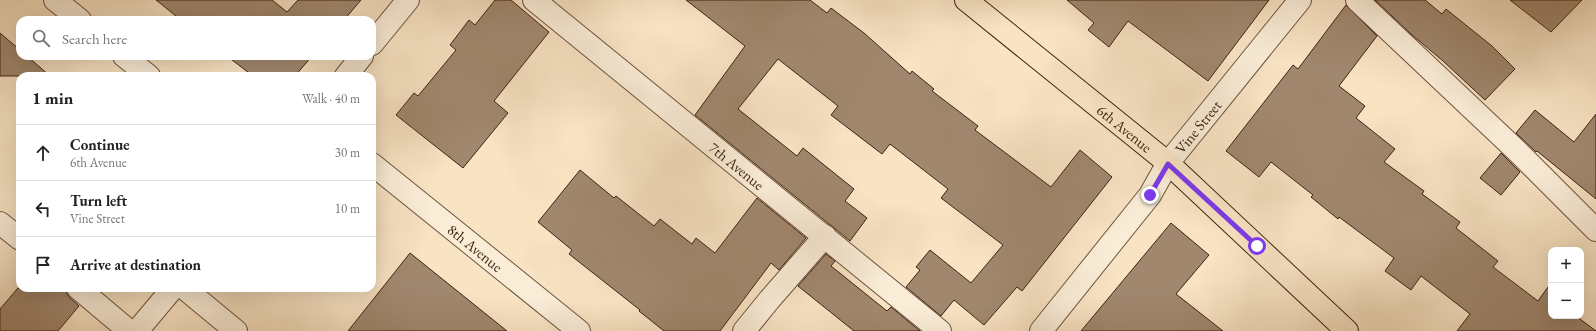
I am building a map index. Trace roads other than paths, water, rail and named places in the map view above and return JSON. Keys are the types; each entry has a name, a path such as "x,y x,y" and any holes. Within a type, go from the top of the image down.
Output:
{"main road":[{"name":"6th Avenue","path":"966,0 1168,164 1347,331"}],"street":[{"path":"55,0 75,16"},
{"path":"376,39 408,0"},
{"name":"7th Avenue","path":"534,0 940,331"},
{"name":"Vine Street","path":"1041,331 1150,195 1168,164 1300,0"},
{"path":"1357,0 1516,150 1596,230"},
{"path":"129,60 144,72"},
{"path":"349,72 359,60"},
{"name":"8th Avenue","path":"376,167 579,331"},
{"path":"0,223 16,236"},
{"path":"744,331 770,298 825,236"},
{"path":"83,292 129,331"},
{"path":"137,331 170,292"},
{"path":"189,292 236,331"}]}
